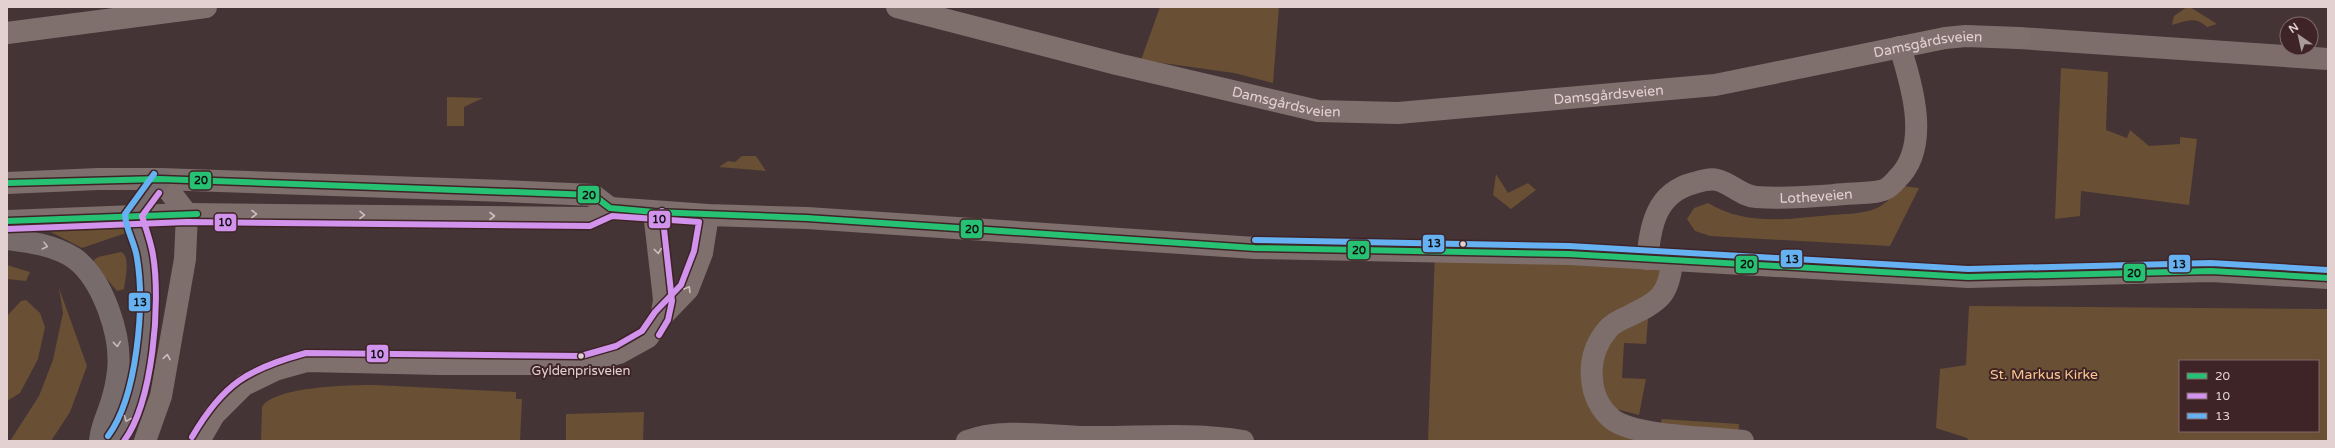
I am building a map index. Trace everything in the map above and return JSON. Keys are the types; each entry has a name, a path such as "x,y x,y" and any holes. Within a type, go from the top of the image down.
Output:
{"highway":[{"path":"114,441 120,436 131,408 148,316 145,256 132,215 160,179"},
{"path":"7,239 54,248 74,259 95,283 106,299 117,343 118,369 113,400 101,429 100,441"}],"main road":[{"path":"7,183 98,179 160,179 593,195 610,208"},
{"path":"145,441 160,396 185,259 187,214 160,179"},
{"path":"7,222 132,215 187,214 590,218 610,208 708,215 807,218 1255,248 1569,254 1968,277 2211,271 2328,278"}],"street":[{"path":"7,33 206,7"},
{"name":"Damsgårdsveien","path":"897,7 1117,64 1318,111 1398,113 1715,85 1945,38 1966,36 2019,38 2328,59"},
{"name":"Lotheveien","path":"1647,259 1652,224 1662,202 1674,192 1689,184 1709,179 1718,180 1753,197 1795,199 1881,191 1893,183 1905,171 1915,146 1914,109 1911,84 1900,47"},
{"path":"654,212 664,290 664,301 661,317"},
{"path":"199,441 214,415 244,385 275,370 307,361 440,364 582,364 619,353 648,337 661,317 688,289 702,253 708,215"},
{"path":"1672,261 1668,286 1661,297 1652,305 1609,328 1598,343 1592,358 1593,390 1600,405 1612,419 1627,426 1670,434 1743,441"},
{"path":"966,441 982,435 1028,434 1083,437 1220,437 1243,441"}],"green space":[{"path":"1160,7 1279,7 1273,83 1234,73 1141,60"},
{"path":"2187,7 2190,7 2217,24 2207,27 2199,21 2191,20 2172,25 2174,16"},
{"path":"2061,68 2108,72 2106,130 2127,138 2130,130 2149,146 2180,144 2180,137 2197,139 2189,205 2081,191 2080,216 2055,219"},
{"path":"447,97 483,98 464,107 464,126 447,126"},
{"path":"742,156 756,156 766,171 719,167 728,161 735,162"},
{"path":"1496,174 1508,193 1528,183 1536,190 1511,209 1493,195"},
{"path":"1903,186 1919,188 1890,246 1710,236 1695,231 1687,219 1694,208 1708,203 1722,210 1752,218 1784,219 1860,213 1880,206"},
{"path":"124,219 126,233 82,248 45,229"},
{"path":"1435,251 1672,261 1649,307 1646,344 1624,343 1622,378 1646,379 1639,415 1601,405 1653,441 1428,441"},
{"path":"121,252 126,258 126,274 124,289 117,291 94,264 94,260 98,257"},
{"path":"7,265 30,272 26,281 7,279"},
{"path":"59,288 87,366 70,412 51,441 10,441 39,396 53,360 63,313"},
{"path":"26,300 40,313 45,327 38,359 20,393 7,401 7,316 21,301"},
{"name":"St. Markus Kirke","path":"1969,306 2328,309 2328,441 1969,441 1967,438 1936,428 1940,369 1966,365"},
{"path":"349,385 516,392 516,399 522,399 520,441 261,441 262,407 270,400 282,395 314,388"},
{"path":"644,412 643,441 566,441 566,414"},
{"path":"1662,419 1739,424 1738,438 1659,429"}],"transit line":[{"name":"13","path":"108,436 118,419 126,398 132,375 139,325 140,301 137,258 125,219 125,214 154,174"},
{"name":"20","path":"7,183 160,179 593,195 610,208 654,212 807,218 1255,248 1569,254 1968,277 2211,271 2328,278"},
{"name":"10","path":"124,441 134,424 142,402 152,351 155,324 155,275 150,240 142,216 159,193"},
{"name":"10","path":"659,335 668,320 672,301 662,211"},
{"name":"20","path":"7,221 197,214"},
{"name":"10","path":"7,229 187,222 590,226 612,216 699,222 694,251 681,285 655,312 642,331 616,346 581,356 306,353 268,365 238,381 226,391 215,404 203,419 192,437"},
{"name":"13","path":"1255,240 1569,246 1968,269 2211,263 2328,270"}],"place":[{"name":"Gyldenprisveien","path":"581,356"}]}
